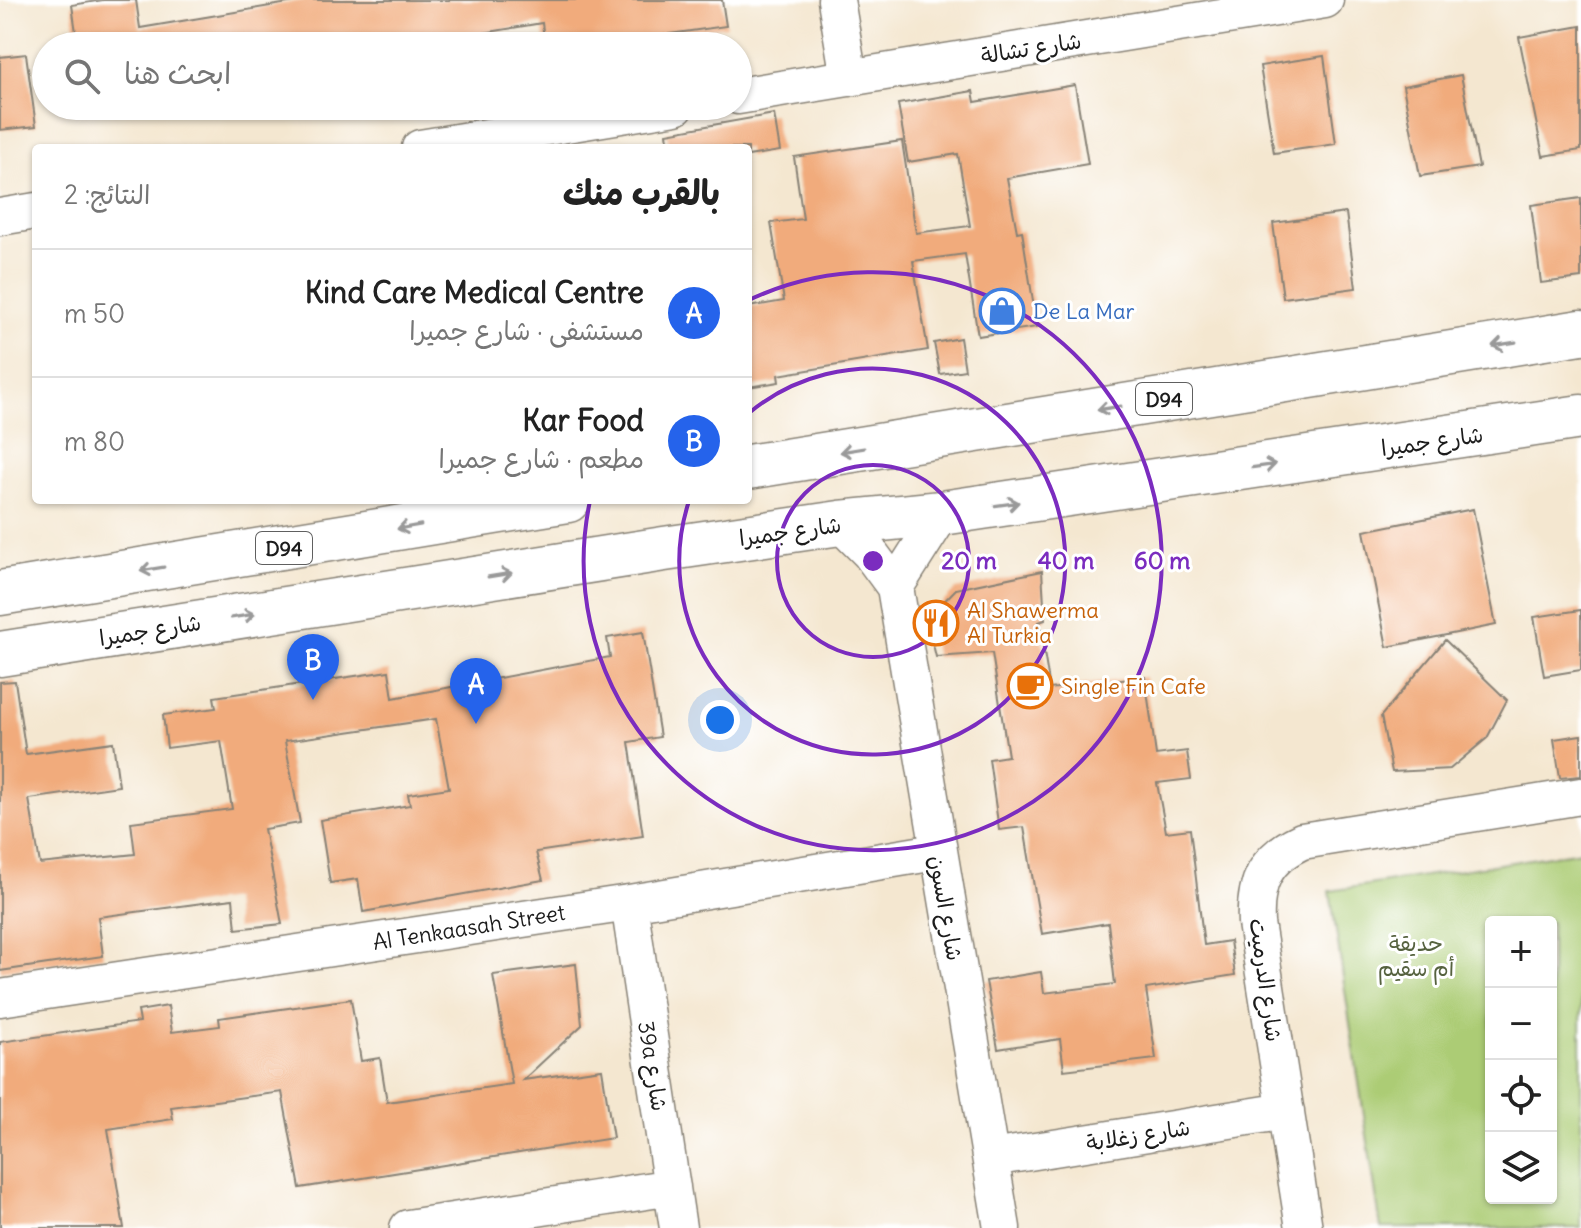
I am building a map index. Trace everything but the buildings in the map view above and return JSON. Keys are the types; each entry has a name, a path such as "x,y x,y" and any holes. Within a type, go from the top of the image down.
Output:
{"main road":[{"name":"D94","path":"752,466 1581,332"},
{"name":"شارع جميرا","path":"0,654 840,523 942,513 1581,417"},
{"name":"D94","path":"0,593 544,504"}],"street":[{"path":"836,0 849,78"},
{"name":"شارع تشالة","path":"752,94 1325,0"},
{"path":"444,144 591,120"},
{"path":"0,217 32,212"},
{"path":"895,587 942,513"},
{"name":"شارع السون","path":"840,523 870,553 895,587 936,852 1002,1228"},
{"name":"شارع الدرميت","path":"1304,1228 1256,923 1255,899 1269,863 1284,850 1302,841 1581,796"},
{"name":"Al Tenkaasah Street","path":"0,998 629,903 936,852"},
{"name":"39a شارع","path":"629,903 678,1228"},
{"name":"شارع زغلابة","path":"991,1158 1286,1111"},
{"path":"408,1228 672,1187"}],"green space":[{"name":"حديقة أم سقيم","path":"1581,851 1581,1228 1381,1228 1330,891"}],"place":[{"name":"De La Mar","path":"1002,311"},
{"name":"Al Shawerma Al Turkia","path":"936,623"},
{"name":"Single Fin Cafe","path":"1030,686"},
{"name":"Kar Food","path":"313,700"},
{"name":"Kind Care Medical Centre","path":"476,724"}]}
